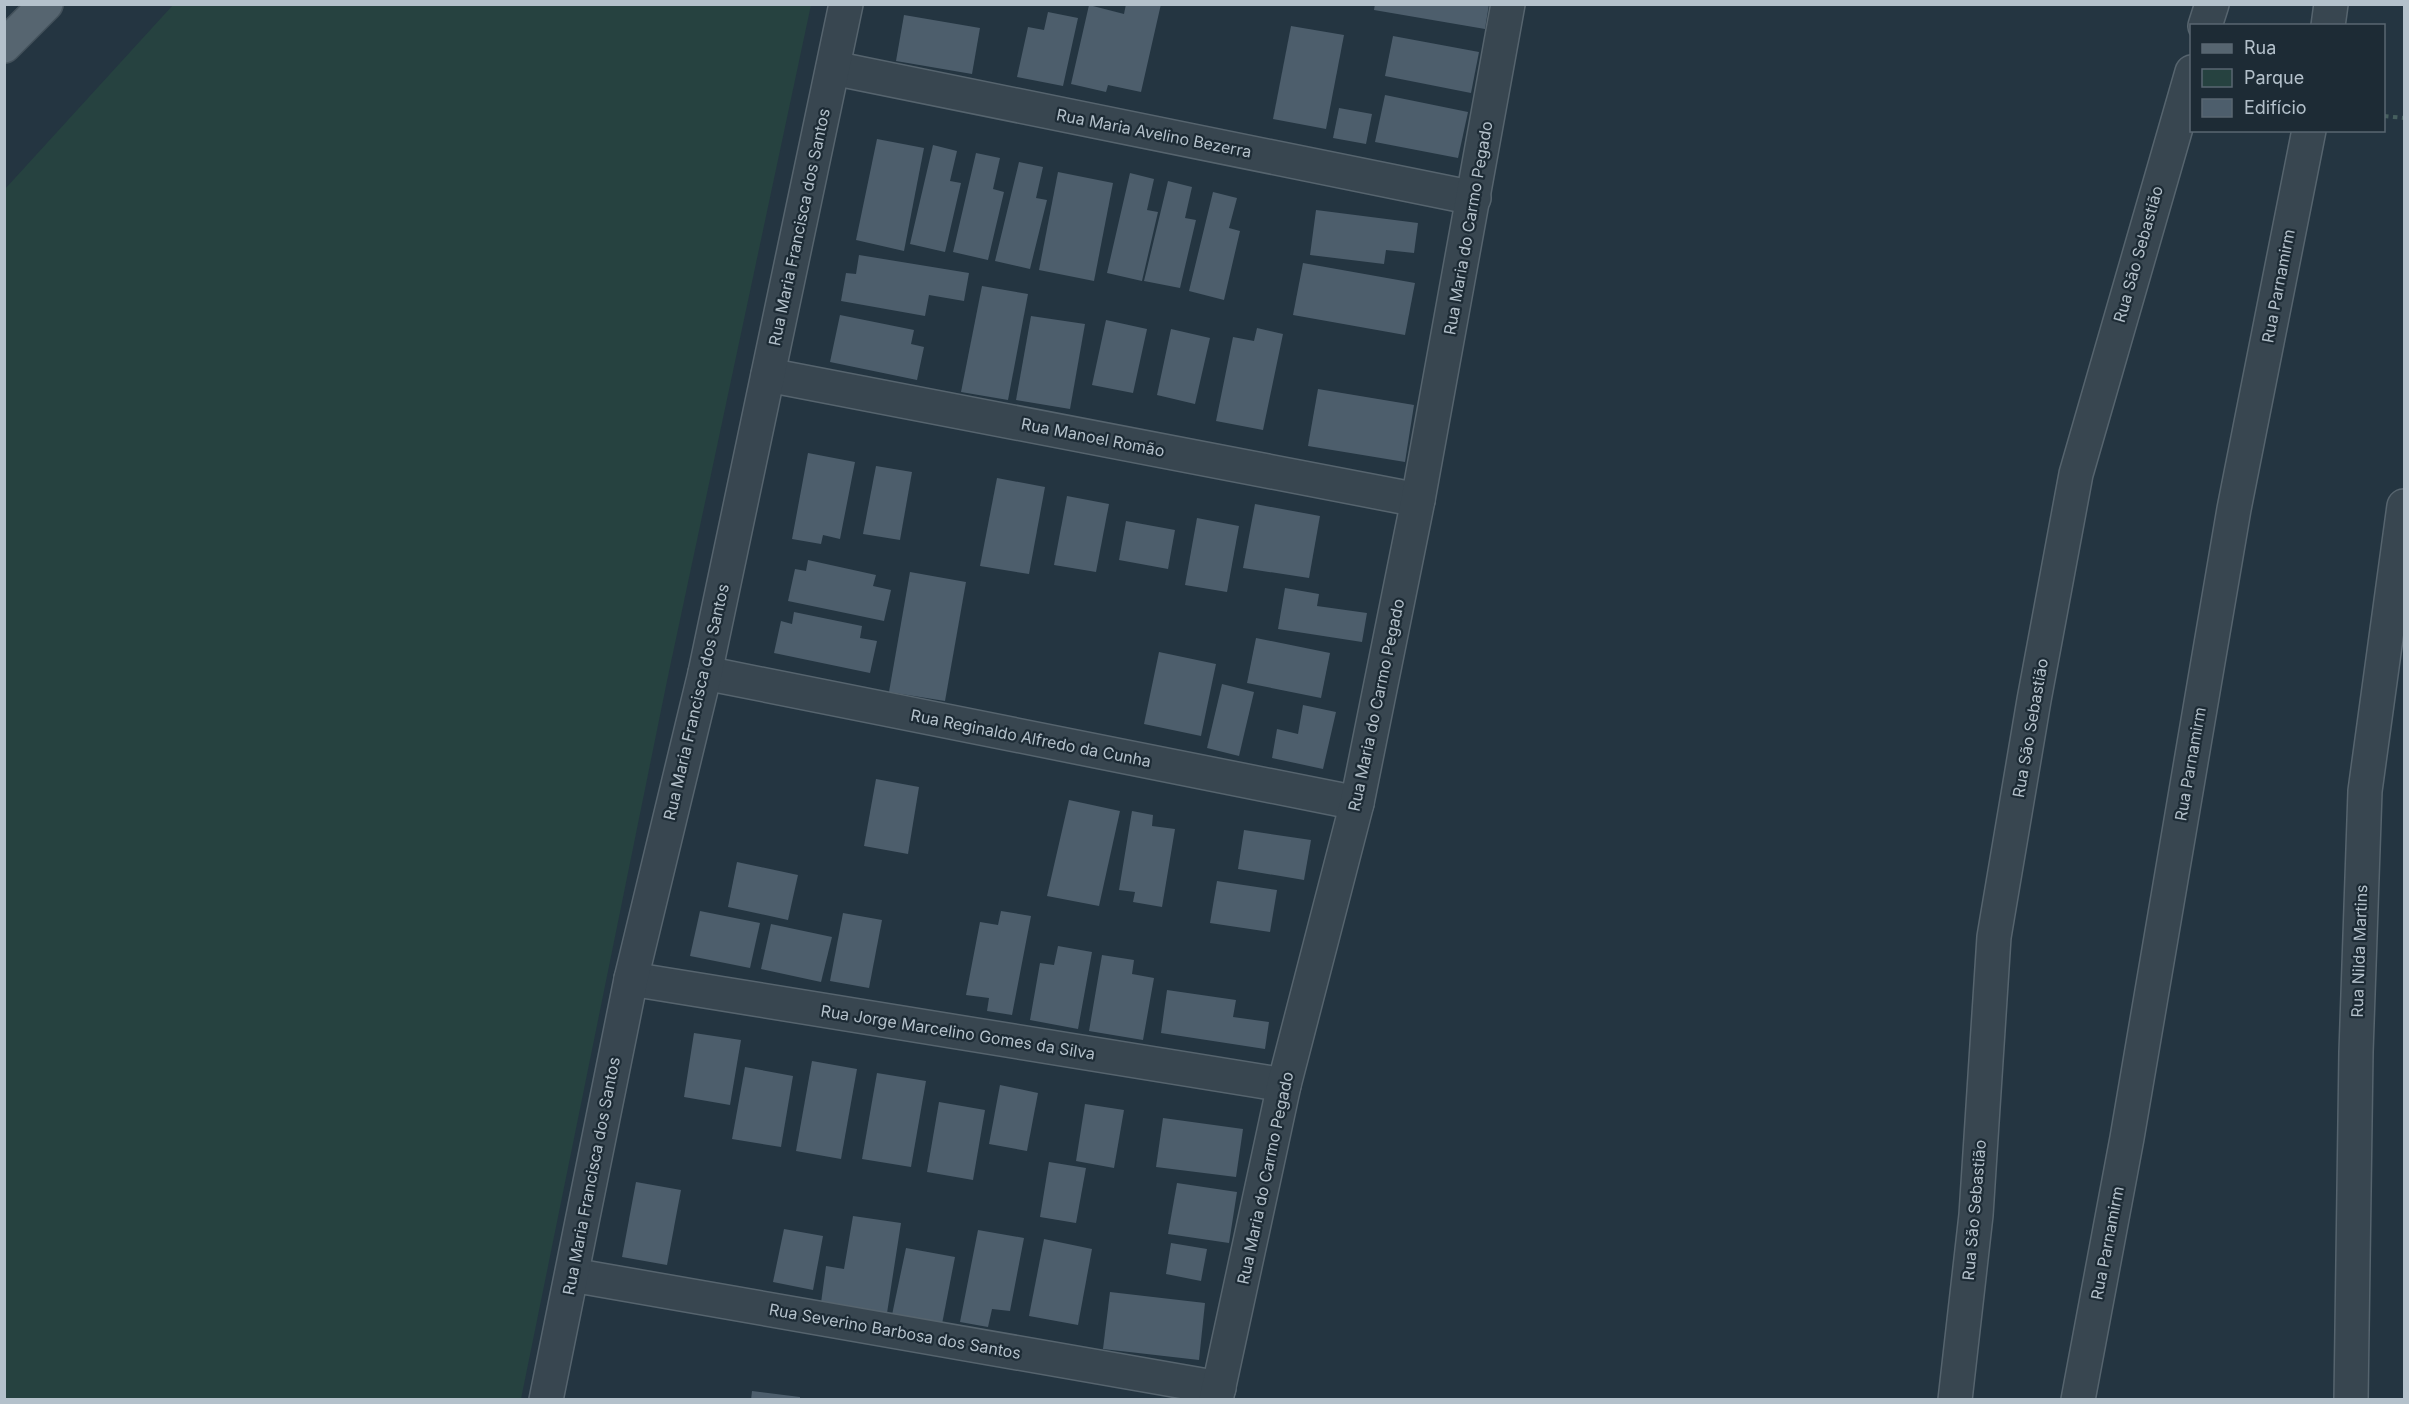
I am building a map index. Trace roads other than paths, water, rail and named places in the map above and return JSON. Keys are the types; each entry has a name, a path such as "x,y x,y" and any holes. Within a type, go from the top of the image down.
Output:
{"main road":[{"path":"4,46 46,4"}],"street":[{"name":"Rua Maria Francisca dos Santos","path":"546,1400 631,979 705,674 846,4"},
{"name":"Rua Maria do Carmo Pegado","path":"1218,1394 1284,1085 1357,803 1418,500 1508,4"},
{"path":"2206,24 2212,4"},
{"path":"2328,24 2331,4"},
{"name":"Rua Maria Avelino Bezerra","path":"833,68 1474,198"},
{"name":"Rua São Sebastião","path":"1955,1400 1976,1215 1994,937 2034,700 2076,474 2190,79"},
{"name":"Rua Parnamirm","path":"2078,1400 2127,1138 2232,520 2309,132"},
{"name":"Rua Manoel Romão","path":"768,375 1418,500"},
{"name":"Rua Nilda Martins","path":"2351,1400 2356,1052 2365,791 2402,541 2404,506"},
{"name":"Rua Reginaldo Alfredo da Cunha","path":"705,674 1357,803"},
{"name":"Rua Jorge Marcelino Gomes da Silva","path":"631,979 1284,1085"},
{"name":"Rua Severino Barbosa dos Santos","path":"572,1275 1218,1394"}]}
